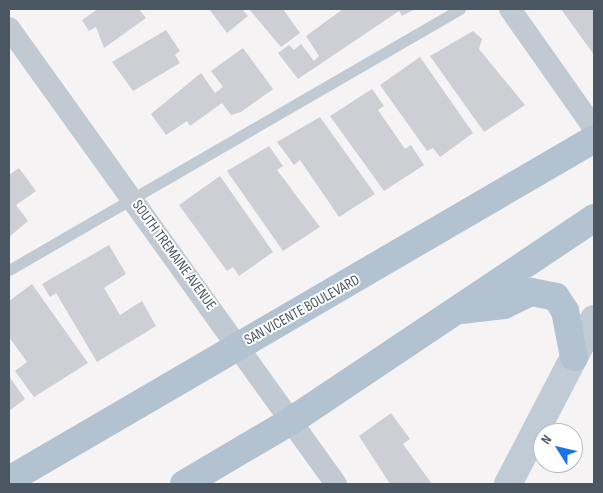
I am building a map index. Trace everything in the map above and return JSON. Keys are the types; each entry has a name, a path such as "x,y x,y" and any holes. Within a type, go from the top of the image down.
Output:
{"main road":[{"name":"SAN VICENTE BOULEVARD","path":"9,480 594,140"},
{"path":"184,484 291,421 594,218"},
{"path":"457,311 504,306 531,292 556,296 564,311 587,339 508,484"}],"street":[{"path":"510,9 594,128"},
{"name":"SOUTH TREMAINE AVENUE","path":"9,28 239,345 336,484"}],"lane":[{"path":"9,270 131,196 460,9"}],"building":[{"path":"98,9 139,9 146,18 104,48 96,27 89,31 82,20"},
{"path":"209,9 242,9 248,16 227,33"},
{"path":"249,9 283,9 300,33 281,47"},
{"path":"343,9 415,9 402,16 399,11 298,79 278,53 289,45 294,50 301,44 314,61 319,56 306,36"},
{"path":"561,9 594,9 594,55"},
{"path":"166,30 180,51 175,55 180,63 133,91 112,62"},
{"path":"473,31 482,39 479,49 525,105 484,132 430,56"},
{"path":"243,48 273,89 241,112 231,115 222,103 190,126 187,121 166,135 151,114 201,73 215,93 223,87 211,71"},
{"path":"420,57 473,133 440,157 433,148 427,151 380,85"},
{"path":"372,89 384,106 378,110 405,149 411,145 424,165 384,191 330,116"},
{"path":"320,117 375,194 339,217 300,160 294,165 277,142"},
{"path":"269,146 283,166 277,170 320,227 283,251 227,171"},
{"path":"19,168 36,191 16,205 28,221 9,237 9,175"},
{"path":"220,176 273,252 239,276 233,267 227,271 179,205"},
{"path":"109,245 126,274 104,288 120,315 142,301 156,326 97,362 56,293 50,297 42,284"},
{"path":"32,284 88,363 34,397 15,371 27,362 9,337 9,301"},
{"path":"9,376 25,399 9,411"},
{"path":"391,413 410,439 403,444 432,484 390,484 359,436"}]}
